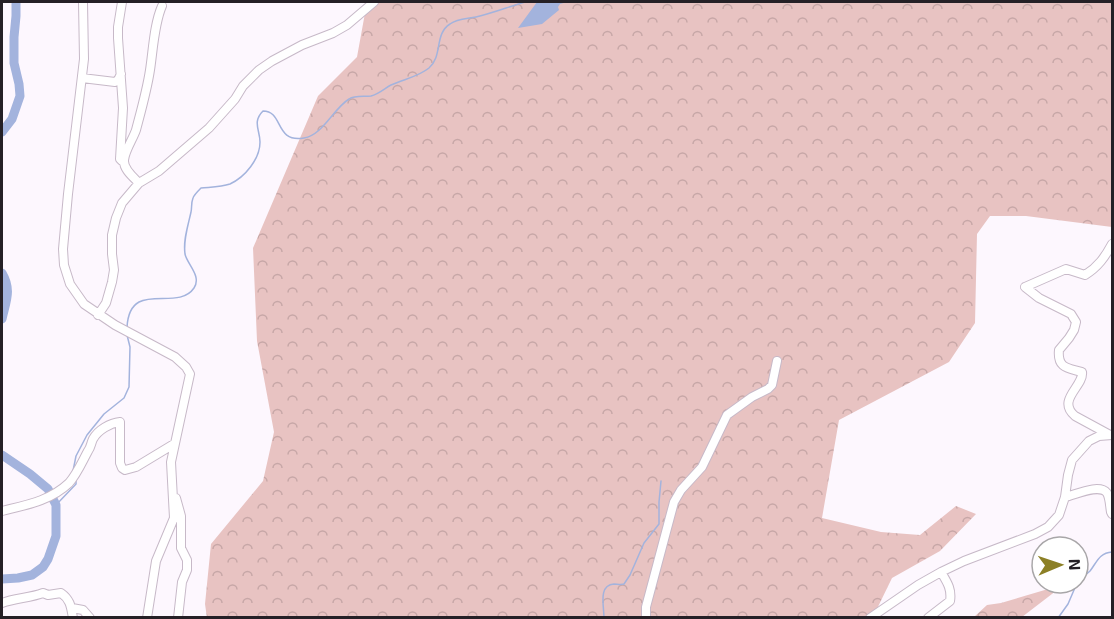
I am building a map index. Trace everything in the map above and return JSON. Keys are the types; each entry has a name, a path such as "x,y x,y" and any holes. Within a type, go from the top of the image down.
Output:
{"street":[{"path":"83,2 84,59 63,249 69,284 84,304 98,315 175,357 190,374 171,462 174,518 156,561 147,618"},
{"path":"122,2 118,27 123,126 120,159 139,183"},
{"path":"98,315 106,303 112,282 114,270 112,235 116,218 122,203 139,183 159,171 209,128 259,70 302,45 347,25 374,2"},
{"path":"124,165 124,158 135,131 149,78 162,6"},
{"path":"82,78 115,82 121,74"},
{"path":"1112,437 1070,412 1072,391 1082,380 1083,375 1082,372 1065,368 1060,363 1058,354 1074,330 1076,322 1071,314 1039,298 1025,286 1066,269 1085,275 1094,270 1105,258 1113,244"},
{"path":"646,618 646,607 674,502 681,490 702,467 727,415 772,385 777,361"},
{"path":"2,511 45,500 62,489 70,482 90,450 95,435 116,422 120,422 120,464 124,470 136,467 174,444"},
{"path":"870,618 940,572 1048,527 1059,515 1072,460 1089,441 1099,436 1112,437"},
{"path":"1065,496 1096,488 1104,490 1108,495 1113,514"},
{"path":"172,492 180,509 181,548 187,560 178,618"},
{"path":"928,618 950,601 951,593 940,572"},
{"path":"2,603 44,593 48,595 61,593 72,608 73,618"},
{"path":"72,608 83,610 90,618"}],"green space":[{"path":"367,2 1112,2 1112,227 1026,216 990,216 977,234 975,323 949,362 839,420 822,518 881,532 920,535 956,506 976,514 940,551 892,578 873,617 207,618 205,604 211,544 263,481 274,432 257,341 253,248 318,96 357,57"},
{"path":"1030,594 1051,595 1022,617 974,617 987,605"}],"water":[{"path":"537,2 567,2 560,4 559,10 542,24 518,28"}],"waterway":[{"path":"2,132 12,119 20,96 14,63 16,2"},
{"path":"127,327 130,312 136,304 155,298 177,298 186,295 194,288 195,275 185,254 185,238 193,198 201,188 230,184 251,167 259,148 257,122 263,111 270,112 288,136 294,138 311,136 349,99 374,95 429,68 436,57 442,33 453,22 525,2"},
{"path":"2,273 7,285 2,319"},
{"path":"73,471 76,456 87,435 104,414 124,398 129,387 130,347 127,335"},
{"path":"2,455 48,489 56,505 56,536 43,567 32,575 2,579"},
{"path":"56,505 76,484 76,481"},
{"path":"604,618 603,597 606,588 609,585 624,584 644,543 659,524 661,481"},
{"path":"1090,571 1101,556 1112,552"},
{"path":"1058,618 1072,595"}]}
